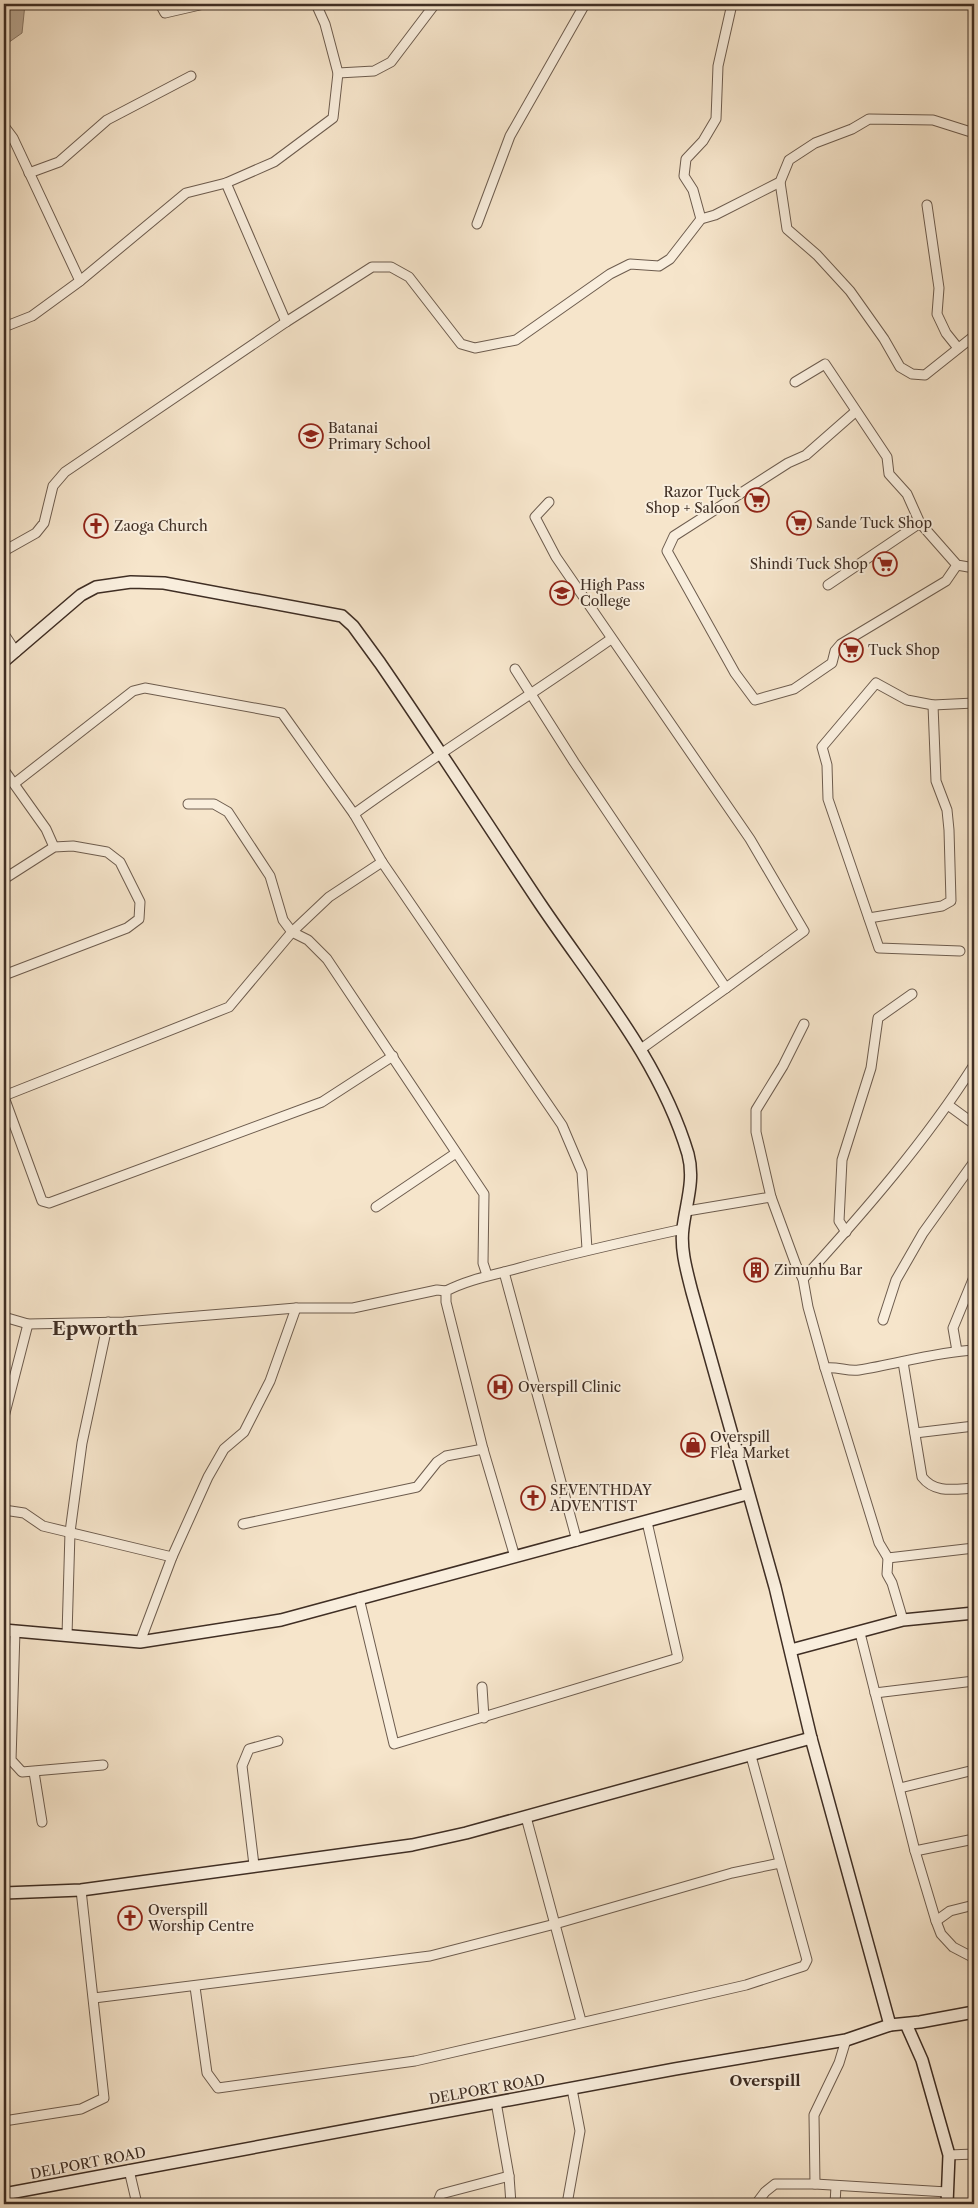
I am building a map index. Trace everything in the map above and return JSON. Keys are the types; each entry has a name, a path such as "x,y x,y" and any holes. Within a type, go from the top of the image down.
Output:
{"street":[{"path":"160,4 166,13 204,4"},
{"path":"4,327 32,316 80,280 186,193 226,183 274,162 333,118 338,73 325,24 316,4"},
{"path":"338,73 374,71 391,62 435,4"},
{"path":"477,224 510,136 585,4"},
{"path":"701,219 693,190 684,176 686,159 703,141 716,119 718,66 732,4"},
{"path":"29,173 59,162 107,120 191,76"},
{"path":"974,133 933,120 870,119 852,130 816,143 789,160 780,182 787,229 817,255 850,291 884,339 900,367 912,374 925,375 974,336"},
{"path":"4,126 13,138 80,280"},
{"path":"4,552 36,533 44,523 53,486 65,472 286,322 372,267 391,267 409,277 461,344 475,348 516,340 610,274 630,264 659,266 670,260 701,219 715,215 780,182"},
{"path":"226,183 286,322"},
{"path":"927,205 939,288 937,314 946,333 958,348"},
{"path":"795,382 825,364 855,412 887,457 889,474 907,494 920,523 957,565 974,568"},
{"path":"855,412 806,455 788,463 674,536 666,551 735,673 755,700 794,689 832,662 835,651 840,644 946,581 957,565"},
{"path":"549,502 535,517 556,557 750,839 804,931 641,1049"},
{"path":"828,585 920,523"},
{"path":"4,661 60,611 82,595 96,587 130,582 164,583 336,614 353,626 641,1049 670,1104 688,1157 691,1179 683,1229 684,1256 692,1292 791,1650 811,1738 890,2025"},
{"path":"4,634 16,652"},
{"path":"354,814 441,753 532,695 611,639"},
{"path":"515,669 574,762 726,988"},
{"path":"960,951 879,948 828,799 827,765 822,747 876,683 907,700 933,705 974,703"},
{"path":"15,783 133,691 144,688 282,713 354,814 382,862 562,1125 582,1172 587,1249"},
{"path":"869,918 942,906 951,901 949,830 947,810 936,781 933,705"},
{"path":"4,770 46,829 54,847"},
{"path":"188,804 214,804 228,812 270,876 283,920 292,932 308,940 327,959 484,1194 483,1262 487,1275"},
{"path":"4,879 54,847 73,846 107,852 120,862 140,902 139,919 127,928 4,975"},
{"path":"382,862 329,897 292,932 229,1007 4,1096 42,1201 49,1203 322,1102 393,1056"},
{"path":"846,1232 839,1221 842,1160 871,1068 878,1018 912,994"},
{"path":"804,1024 783,1066 756,1110 756,1132 771,1197 803,1279 808,1307 825,1368 876,1534 888,1558 887,1574 892,1583 903,1620"},
{"path":"803,1279 846,1232 948,1105 974,1065"},
{"path":"948,1105 974,1124"},
{"path":"376,1207 456,1153"},
{"path":"883,1320 896,1280 923,1233 974,1162"},
{"path":"687,1211 771,1197"},
{"path":"4,1317 28,1324 108,1322 296,1308 353,1308 437,1290 446,1291 458,1284 487,1275 587,1249 683,1229"},
{"path":"504,1272 576,1541"},
{"path":"957,1351 953,1328 974,1277"},
{"path":"446,1291 446,1302 483,1449 515,1557"},
{"path":"140,1642 172,1557 208,1477 224,1450 244,1432 266,1389 296,1308"},
{"path":"67,1635 70,1532 82,1442 108,1322"},
{"path":"4,1417 28,1324"},
{"path":"825,1368 832,1366 856,1371 957,1351 974,1350"},
{"path":"903,1362 922,1477 929,1486 943,1489 974,1488"},
{"path":"915,1433 974,1426"},
{"path":"243,1524 417,1488 437,1462 446,1456 483,1449"},
{"path":"102,1764 22,1772 11,1760 9,1630 140,1642 281,1620 747,1494"},
{"path":"4,1510 24,1513 44,1526 172,1557"},
{"path":"359,1598 394,1744 678,1658 647,1522"},
{"path":"888,1558 974,1548"},
{"path":"791,1650 903,1620 974,1614"},
{"path":"860,1633 915,1851 936,1921 941,1934 953,1947 974,1958"},
{"path":"875,1693 974,1681"},
{"path":"482,1688 484,1718"},
{"path":"4,1893 82,1890 254,1865 412,1845 526,1817 811,1738"},
{"path":"254,1865 242,1766 249,1749 278,1741"},
{"path":"195,1987 207,2073 218,2088 415,2061 581,2021 746,1985 804,1966 807,1960 751,1756"},
{"path":"900,1788 974,1770"},
{"path":"34,1772 42,1822"},
{"path":"526,1817 581,2021"},
{"path":"915,1851 974,1839"},
{"path":"94,1998 195,1987 430,1956 555,1924 732,1873 780,1863"},
{"path":"4,2121 81,2109 104,2098 82,1890"},
{"path":"936,1921 950,1911 974,1905"},
{"name":"DELPORT ROAD","path":"4,2194 496,2102 846,2040 890,2025 974,2012"},
{"path":"906,2024 922,2060 950,2156 947,2204"},
{"path":"815,2184 814,2115 839,2063 846,2040"},
{"path":"567,2204 580,2131 572,2089"},
{"path":"496,2102 509,2176 511,2204"},
{"path":"950,2156 974,2154"},
{"path":"129,2170 136,2204"},
{"path":"437,2204 441,2194 509,2176"},
{"path":"756,2204 765,2192 775,2184 815,2184 947,2192"},
{"path":"835,2204 836,2186"}],"shaded area":[{"path":"4,4 25,4 22,33 5,45"}],"place":[{"name":"Batanai Primary School","path":"311,436"},
{"name":"Razor Tuck Shop + Saloon","path":"757,500"},
{"name":"Sande Tuck Shop","path":"799,523"},
{"name":"Zaoga Church","path":"96,526"},
{"name":"Shindi Tuck Shop","path":"885,564"},
{"name":"High Pass College","path":"562,593"},
{"name":"Tuck Shop","path":"851,650"},
{"name":"Zimunhu Bar","path":"756,1270"},
{"name":"Overspill Clinic","path":"500,1387"},
{"name":"Overspill Flea Market","path":"693,1445"},
{"name":"SEVENTHDAY ADVENTIST","path":"533,1498"},
{"name":"Overspill Worship Centre","path":"130,1918"}],"district":[{"name":"Epworth","path":"95,1328"},
{"name":"Overspill","path":"765,2080"}]}
